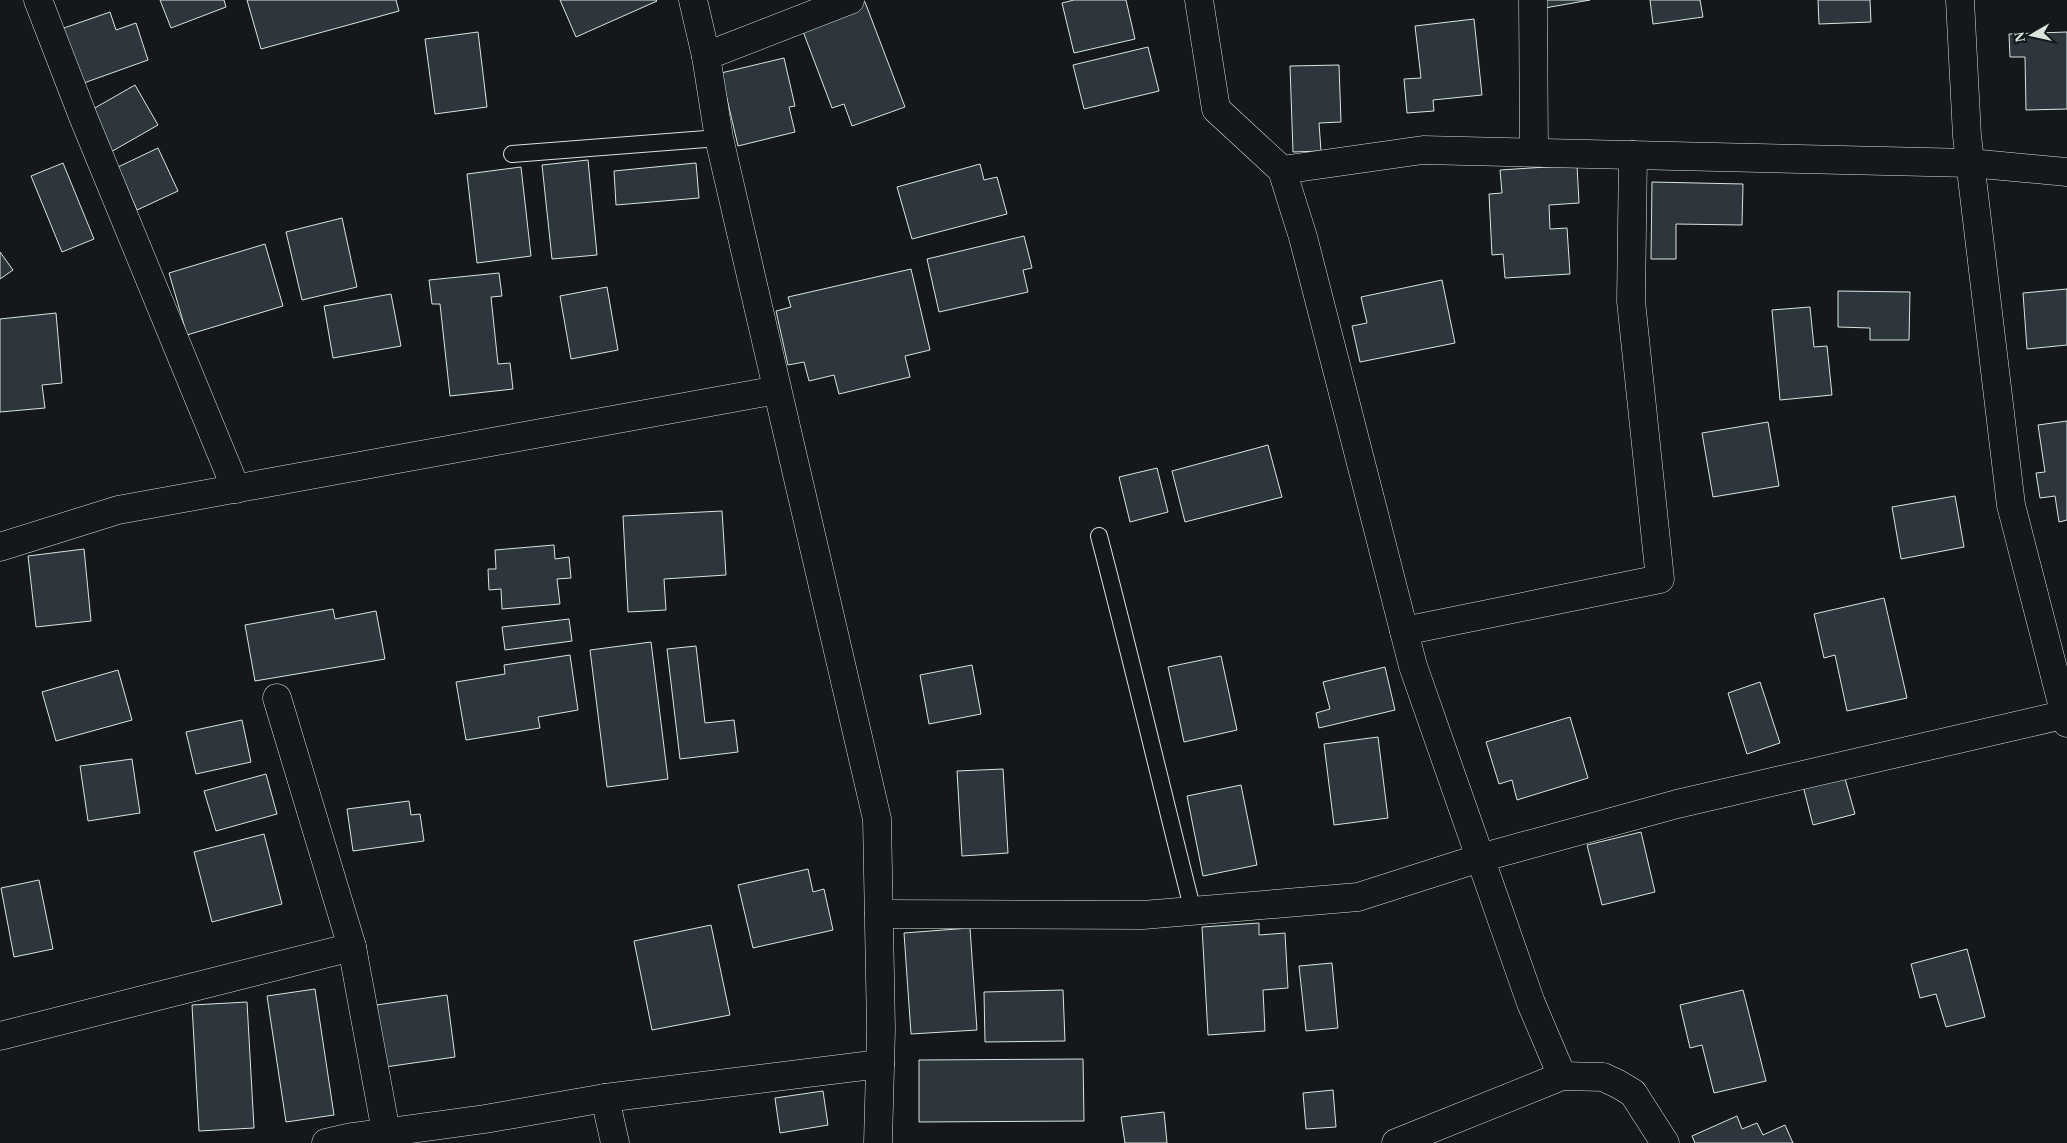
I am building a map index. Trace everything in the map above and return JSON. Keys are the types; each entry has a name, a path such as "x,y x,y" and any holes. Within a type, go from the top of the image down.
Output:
{"street":[{"path":"38,0 88,128 236,489"},
{"path":"693,0 706,56 719,138 877,819 880,1064 878,1143"},
{"path":"706,56 850,0"},
{"path":"1199,0 1216,109 1282,170 1303,237 1413,666 1531,1002 1562,1076"},
{"path":"1533,0 1534,152"},
{"path":"879,914 1143,915 1358,897 1480,858 1677,804 2066,717 2011,505 1967,136 1960,0"},
{"path":"1282,170 1423,150 1970,163 2067,172"},
{"path":"1404,631 1660,579 1631,301 1633,155"},
{"path":"0,546 118,510 777,390"},
{"path":"277,698 352,947 386,1132"},
{"path":"0,1036 352,947"},
{"path":"326,1143 352,1140 386,1132 485,1119 605,1098 880,1064"},
{"path":"1396,1143 1562,1076 1602,1077 1633,1093 1665,1143"},
{"path":"605,1098 615,1143"}],"lane":[{"path":"512,154 719,138"},
{"path":"1099,536 1138,682 1162,791 1194,911"}],"building":[{"path":"160,0 224,0 226,7 171,28"},
{"path":"247,0 396,0 399,11 261,49"},
{"path":"560,0 656,0 657,1 576,37"},
{"path":"1074,0 1126,0 1135,39 1074,53 1062,3"},
{"path":"1544,0 1590,0 1545,8"},
{"path":"1650,0 1700,0 1703,17 1653,24"},
{"path":"1818,0 1870,0 1871,22 1819,24"},
{"path":"865,2 905,107 852,126 844,104 832,108 801,26"},
{"path":"110,12 116,30 136,23 148,60 81,84 61,29"},
{"path":"1474,19 1482,95 1433,100 1434,111 1407,113 1404,79 1421,78 1415,26"},
{"path":"478,32 487,107 435,114 425,39"},
{"path":"2067,32 2067,109 2026,110 2025,57 2010,57 2009,34"},
{"path":"1148,47 1159,91 1084,109 1073,65"},
{"path":"784,58 795,106 789,107 795,132 738,146 721,73"},
{"path":"1339,65 1341,122 1319,123 1321,151 1293,152 1290,66"},
{"path":"135,85 158,125 109,153 86,113"},
{"path":"158,148 178,191 137,210 118,167"},
{"path":"588,160 597,255 552,259 542,165"},
{"path":"63,163 94,239 62,252 31,176"},
{"path":"696,163 699,198 616,205 614,171"},
{"path":"980,164 984,180 997,177 1007,214 912,239 897,187"},
{"path":"1577,165 1579,203 1549,205 1550,229 1567,228 1570,274 1505,278 1503,254 1492,255 1489,194 1502,193 1500,170"},
{"path":"521,167 531,256 477,263 467,174"},
{"path":"1652,182 1743,184 1742,225 1676,224 1676,259 1651,259"},
{"path":"342,218 357,287 302,300 286,232"},
{"path":"1024,236 1032,268 1023,270 1028,292 939,312 927,259"},
{"path":"265,244 283,306 187,335 169,273"},
{"path":"0,252 13,270 0,279"},
{"path":"911,269 930,350 905,356 910,377 839,394 834,375 809,381 804,362 788,365 776,311 791,307 788,297"},
{"path":"499,273 502,296 491,297 498,364 510,363 513,389 450,396 440,304 432,304 429,280"},
{"path":"1442,280 1455,343 1360,362 1352,326 1367,323 1361,297"},
{"path":"607,287 618,350 571,359 560,296"},
{"path":"2067,289 2067,345 2027,349 2023,293"},
{"path":"1838,291 1910,292 1909,340 1870,340 1870,328 1838,327"},
{"path":"391,294 401,346 333,358 324,306"},
{"path":"1810,307 1814,347 1827,346 1832,395 1780,400 1772,310"},
{"path":"56,313 62,383 42,385 45,408 0,412 0,319"},
{"path":"2067,421 2067,520 2059,522 2055,496 2040,498 2036,473 2045,472 2038,425"},
{"path":"1768,422 1779,486 1713,497 1702,433"},
{"path":"1268,445 1282,497 1185,522 1172,471"},
{"path":"1157,468 1168,512 1130,522 1119,477"},
{"path":"1955,496 1964,547 1901,559 1892,507"},
{"path":"722,511 726,575 664,579 666,610 628,612 623,516"},
{"path":"554,545 555,559 569,557 571,578 557,579 560,604 502,609 501,589 489,590 488,569 496,569 495,550"},
{"path":"84,549 91,621 36,627 28,556"},
{"path":"1884,598 1907,698 1847,711 1835,655 1824,658 1814,614"},
{"path":"333,609 335,619 376,611 385,659 255,681 245,625"},
{"path":"569,619 572,641 505,650 502,627"},
{"path":"651,642 668,779 607,787 590,650"},
{"path":"696,646 705,723 734,720 738,752 680,759 667,649"},
{"path":"570,655 578,710 538,717 540,728 466,740 456,682 505,674 504,665"},
{"path":"1221,656 1237,730 1184,742 1168,667"},
{"path":"972,665 981,714 929,724 920,675"},
{"path":"1385,667 1395,710 1319,728 1316,713 1330,709 1323,682"},
{"path":"118,670 132,720 56,741 42,692"},
{"path":"1760,682 1780,743 1747,754 1728,693"},
{"path":"1570,717 1588,778 1517,800 1512,780 1499,784 1486,742"},
{"path":"242,720 251,762 196,774 186,732"},
{"path":"1378,737 1388,818 1334,825 1324,744"},
{"path":"132,759 140,813 88,821 80,766"},
{"path":"1003,769 1008,853 962,856 957,771"},
{"path":"266,774 277,814 216,831 204,791"},
{"path":"1844,775 1855,814 1813,825 1803,786"},
{"path":"1241,785 1257,865 1203,876 1187,796"},
{"path":"409,801 411,815 420,814 424,841 353,851 347,809"},
{"path":"1641,832 1655,892 1602,905 1587,845"},
{"path":"264,834 282,904 212,922 194,852"},
{"path":"808,869 813,892 824,889 833,930 753,948 738,885"},
{"path":"39,880 53,949 14,957 1,888"},
{"path":"1259,923 1259,935 1285,933 1288,988 1263,990 1265,1031 1208,1035 1202,927"},
{"path":"711,925 730,1015 652,1030 634,941"},
{"path":"970,928 977,1030 911,1034 904,933"},
{"path":"1967,949 1985,1017 1946,1027 1936,994 1920,998 1911,964"},
{"path":"1332,963 1338,1028 1306,1031 1299,966"},
{"path":"315,989 334,1115 286,1122 267,996"},
{"path":"1063,990 1065,1041 985,1042 984,992"},
{"path":"1743,990 1766,1081 1714,1093 1702,1045 1690,1048 1680,1005"},
{"path":"447,995 455,1057 385,1067 376,1005"},
{"path":"247,1002 254,1128 199,1131 192,1005"},
{"path":"1083,1059 1084,1121 919,1122 919,1060"},
{"path":"1333,1090 1336,1127 1306,1129 1303,1093"},
{"path":"823,1091 828,1125 780,1133 775,1098"},
{"path":"1164,1112 1167,1143 1125,1143 1121,1117"},
{"path":"1737,1116 1742,1129 1757,1123 1763,1135 1785,1125 1793,1143 1695,1143 1692,1136"}]}
